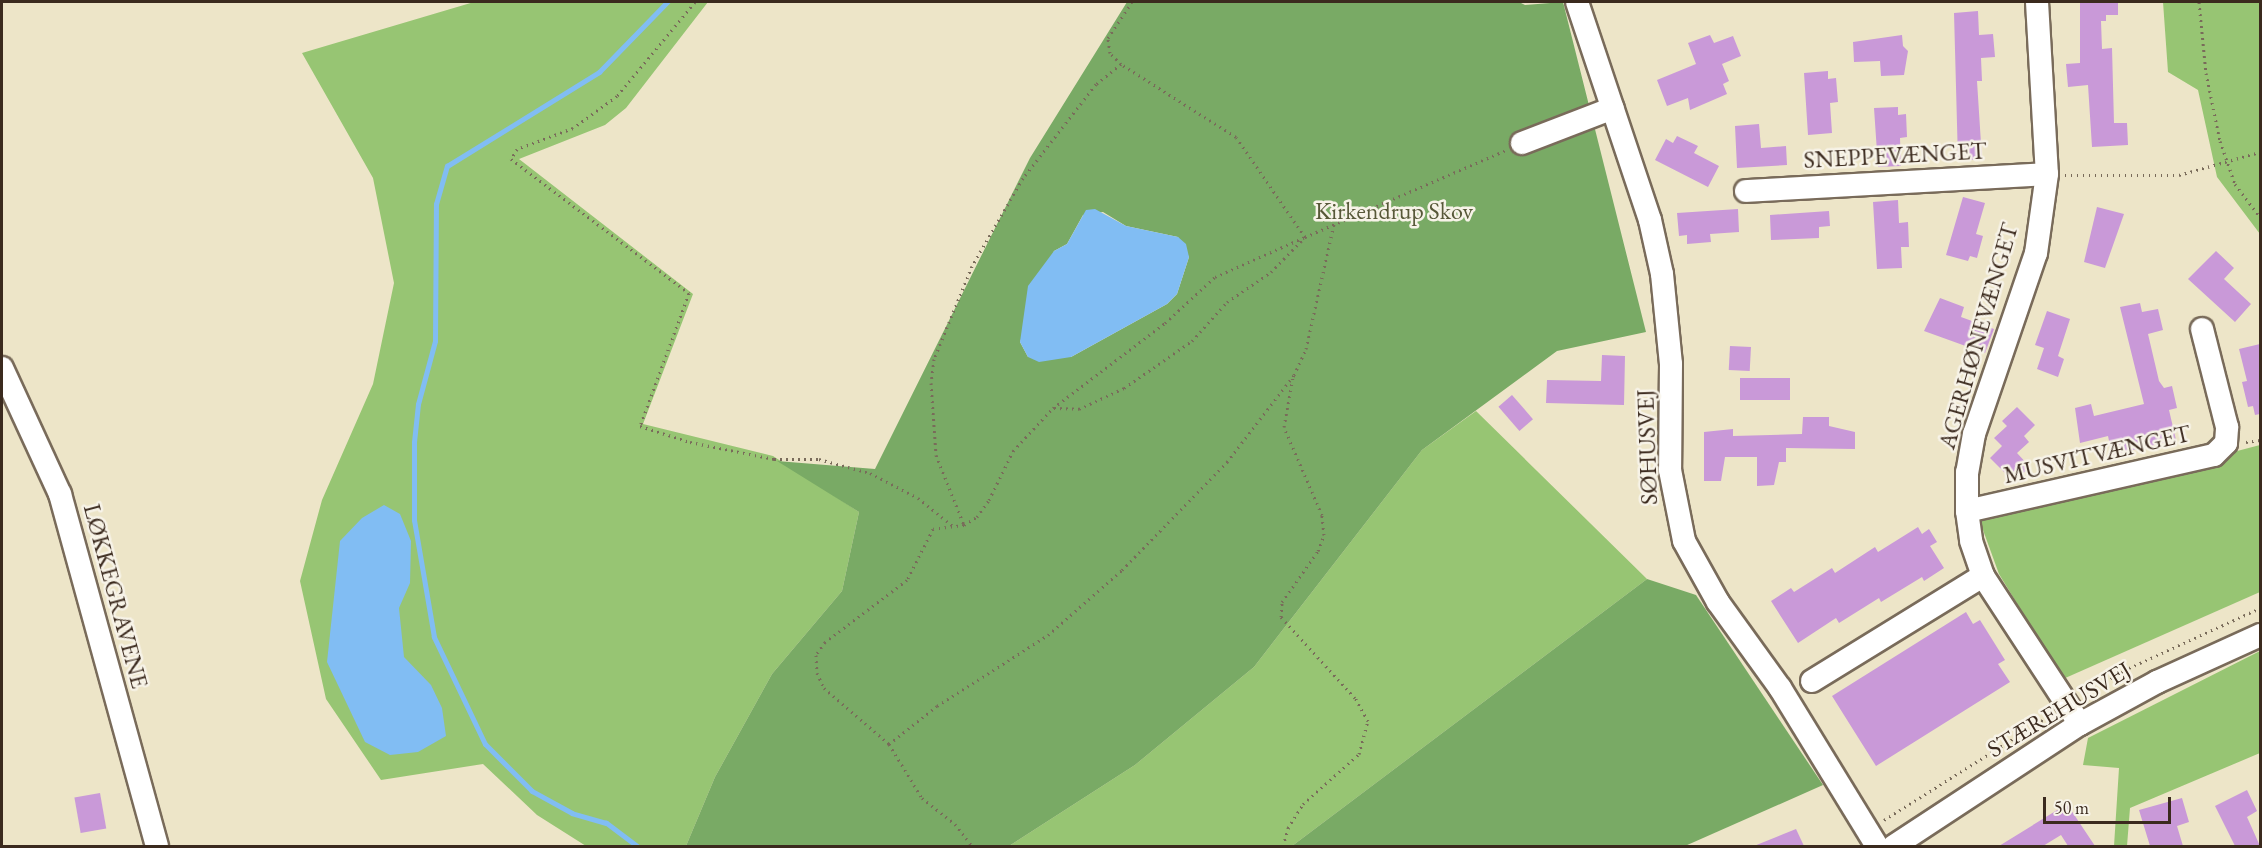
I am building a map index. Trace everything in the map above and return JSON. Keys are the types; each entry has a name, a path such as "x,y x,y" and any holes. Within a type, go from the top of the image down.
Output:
{"street":[{"name":"SØHUSVEJ","path":"1577,2 1650,220 1668,310 1670,470 1683,541 1718,602 1780,688 1877,846"},
{"name":"AGERHØNEVÆNGET","path":"2037,2 2047,174 2036,253 1974,434 1967,472 1967,511 1971,541 1983,576 2080,724"},
{"path":"1522,143 1613,108"},
{"name":"SNEPPEVÆNGET","path":"1746,191 2047,174"},
{"name":"MUSVITVÆNGET","path":"1967,511 2214,455 2226,443 2227,427 2202,329"},
{"name":"LØKKEGRAVENE","path":"2,368 60,494 157,846"},
{"path":"1812,681 1983,576"},
{"name":"STÆREHUSVEJ","path":"1894,846 2080,724 2157,682 2260,635"}],"path":[{"path":"695,2 617,96 573,128 517,149 511,159 689,293 640,426 690,442 763,457 819,459 870,473 918,498 953,526"},
{"path":"1131,2 1108,38 1110,53 1121,64 1236,137 1305,237"},
{"path":"2199,2 2211,108 2235,184 2260,217"},
{"path":"964,525 936,455 931,383 934,359 972,266 1023,178 1096,84 1121,64"},
{"path":"972,846 955,824 922,798 889,744 855,718 824,688 817,673 816,655 825,642 907,580 929,533 937,527 964,525 977,517 989,500 1013,451 1053,408 1165,323 1215,277 1522,143"},
{"path":"2047,174 2179,176 2260,152"},
{"path":"889,744 937,706 1048,634 1122,570 1227,462 1294,375 1306,349 1334,224"},
{"path":"1053,408 1079,409 1124,388 1192,341 1227,302 1270,272 1305,237"},
{"path":"1283,846 1288,828 1303,804 1359,754 1368,720 1354,698 1281,617 1282,602 1318,551 1324,535 1322,515 1284,427 1294,375"}],"green space":[{"path":"474,2 708,2 626,108 605,125 519,159 693,294 643,424 773,456 859,512 842,591 772,674 715,777 686,846 586,846 537,815 483,764 381,780 326,699 300,581 322,500 373,384 394,283 373,178 302,53"},
{"name":"Kirkendrup Skov","path":"1127,2 1519,2 1525,5 1563,2 1646,332 1557,351 1422,450 1254,667 1135,765 1009,846 686,846 715,777 772,674 842,591 859,512 777,461 875,469 1030,158","holes":["1103,212 1126,226 1178,237 1189,257 1177,294 1167,304 1071,357 1028,357 1020,342 1054,251 1067,244 1083,215"]},
{"path":"2163,2 2260,2 2260,234 2217,177 2198,90 2168,72"},
{"path":"1476,411 1647,579 1292,846 1009,846 1135,765 1254,667 1422,450"},
{"path":"2260,445 2260,592 2063,679 1999,574 1979,519"},
{"path":"1647,579 1696,595 1823,785 1685,846 1292,846"},
{"path":"2260,651 2260,753 2130,808 2127,846 2114,846 2119,768 2083,765 2088,738"}],"water":[{"path":"1095,209 1126,226 1178,237 1186,244 1189,257 1177,294 1167,304 1071,357 1039,362 1028,357 1020,342 1028,286 1054,251 1067,244 1086,210"},
{"path":"384,505 400,514 411,541 410,583 399,608 404,657 431,685 442,708 446,736 418,752 390,755 365,742 327,662 340,541 362,518"}],"building":[{"path":"2080,2 2118,2 2118,15 2106,15 2106,21 2101,21 2102,49 2112,48 2114,123 2127,123 2128,145 2092,147 2088,85 2068,87 2066,64 2080,63"},
{"path":"1978,11 1979,35 1993,34 1995,57 1981,58 1982,81 1977,81 1982,159 1958,161 1954,13"},
{"path":"1710,35 1714,43 1733,36 1741,56 1722,64 1729,81 1723,84 1727,94 1690,110 1688,98 1667,106 1657,80 1696,64 1688,43"},
{"path":"1902,35 1903,46 1908,51 1904,75 1881,76 1880,61 1854,62 1853,42"},
{"path":"1828,71 1828,79 1836,78 1838,102 1830,103 1832,133 1808,135 1804,73"},
{"path":"1898,107 1898,115 1906,114 1907,137 1900,138 1901,166 1878,167 1874,108"},
{"path":"1759,124 1761,148 1786,146 1787,165 1737,168 1735,126"},
{"path":"1677,136 1698,146 1694,153 1719,166 1708,187 1655,160 1666,139 1673,143"},
{"path":"1963,197 1985,203 1976,234 1983,236 1977,258 1970,256 1968,261 1946,255"},
{"path":"1898,200 1899,223 1908,222 1909,247 1901,247 1902,268 1877,269 1873,202"},
{"path":"2097,207 2124,214 2105,268 2084,262"},
{"path":"1738,209 1739,232 1710,234 1711,242 1687,244 1687,235 1679,236 1677,213"},
{"path":"1829,211 1830,226 1819,227 1819,238 1771,240 1770,215"},
{"path":"2216,251 2234,268 2224,279 2251,304 2235,322 2188,279"},
{"path":"1940,298 1964,307 1961,317 1994,329 1985,353 1924,331"},
{"path":"2140,303 2142,312 2158,309 2163,330 2148,334 2159,381 2164,388 2172,386 2177,408 2169,410 2176,440 2112,455 2108,436 2080,443 2075,408 2091,404 2094,416 2144,404 2120,307"},
{"path":"2047,311 2070,319 2058,356 2064,359 2058,377 2037,369 2044,348 2035,345"},
{"path":"2260,344 2260,414 2255,415 2253,406 2248,407 2242,382 2247,381 2239,349"},
{"path":"1730,346 1751,347 1750,371 1729,370"},
{"path":"1602,355 1625,356 1624,405 1546,403 1547,380 1601,381"},
{"path":"1740,378 1790,378 1790,400 1740,400"},
{"path":"1512,395 1533,419 1519,431 1498,407"},
{"path":"2017,407 2035,425 2024,436 2029,442 2017,453 2030,467 2014,482 1990,458 2002,446 1994,438 2007,426 2002,421"},
{"path":"1803,417 1829,417 1829,426 1855,432 1855,449 1786,448 1786,462 1779,462 1774,485 1757,486 1757,457 1725,457 1721,481 1704,481 1704,432 1733,429 1733,436 1802,434"},
{"path":"1918,527 1922,534 1929,529 1937,542 1930,546 1944,568 1924,581 1922,577 1881,602 1879,598 1839,623 1836,618 1798,643 1771,601 1791,588 1794,592 1832,568 1835,573 1875,547 1878,552"},
{"path":"1966,612 1973,624 1980,620 2005,660 1998,664 2010,682 1876,766 1832,696"},
{"path":"2247,790 2257,811 2247,817 2260,846 2235,846 2215,806"},
{"path":"100,793 106,828 81,833 74,798"},
{"path":"2182,798 2189,822 2177,826 2183,846 2150,846 2139,810"},
{"path":"2067,804 2095,846 2068,846 2061,835 2043,846 1999,846"},
{"path":"1796,829 1804,846 1754,846"}],"waterway":[{"path":"637,846 606,823 572,813 532,791 485,744 434,637 414,520 414,442 418,404 435,341 436,204 447,166 599,72 667,2"}]}
